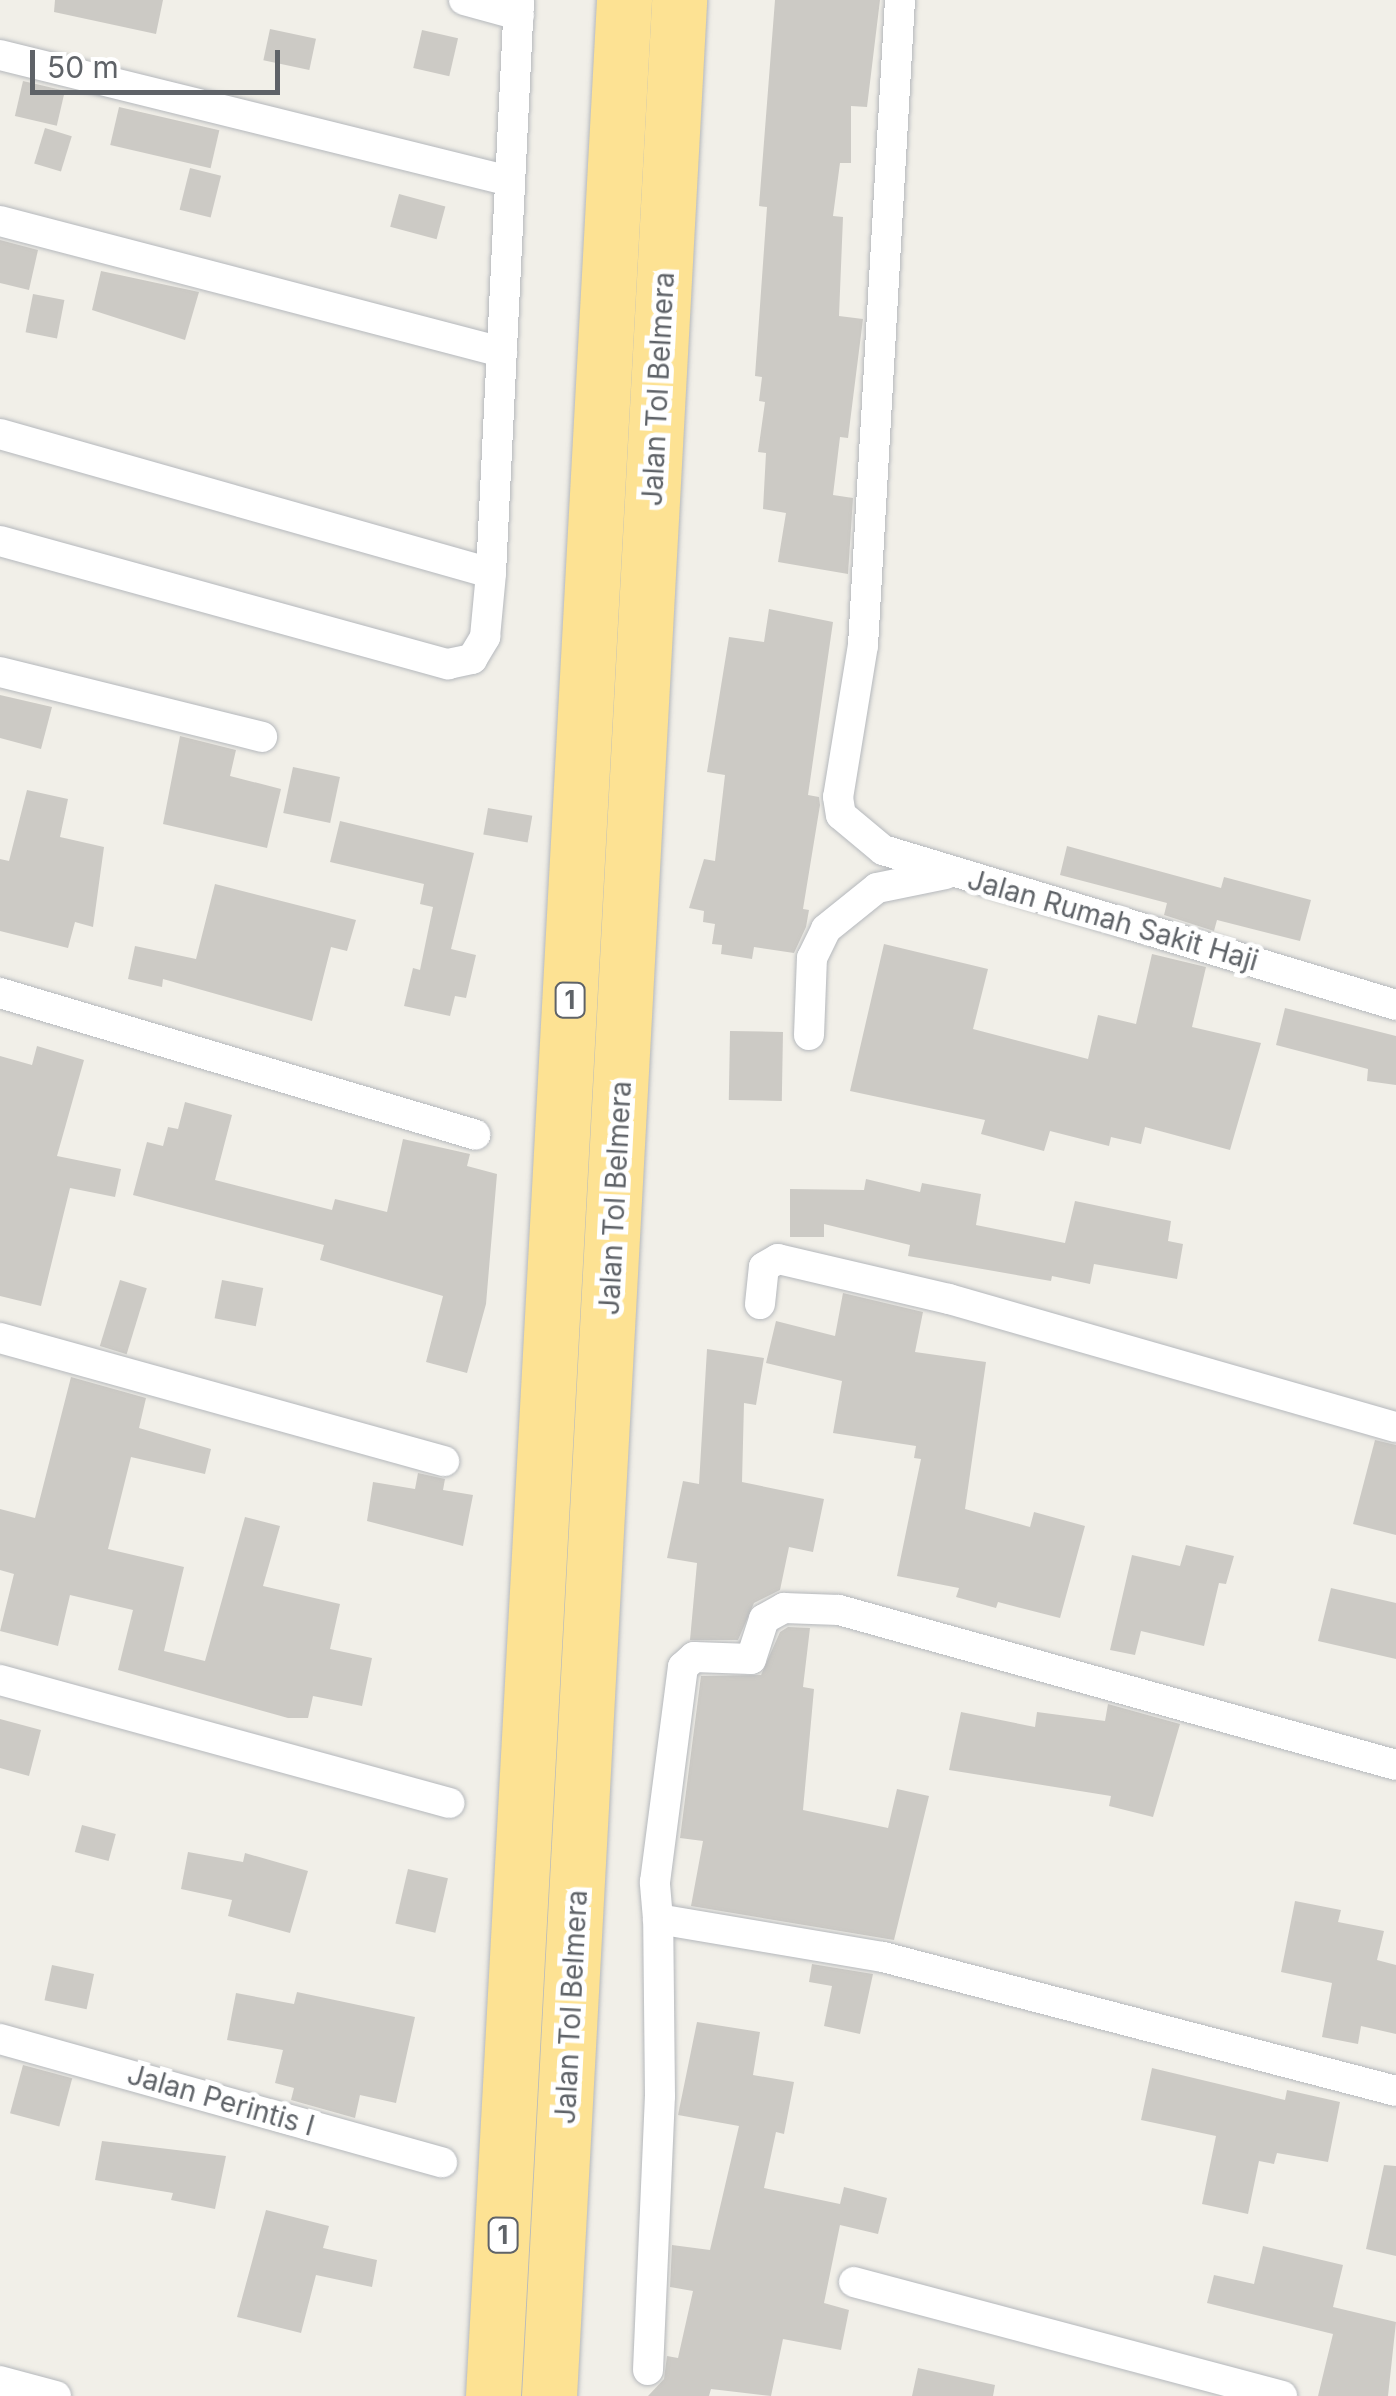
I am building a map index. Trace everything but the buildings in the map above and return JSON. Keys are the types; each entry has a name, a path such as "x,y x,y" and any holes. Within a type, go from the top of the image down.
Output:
{"highway":[{"name":"Jalan Tol Belmera","path":"493,2396 624,0"},
{"name":"Jalan Tol Belmera","path":"548,2396 679,0"}],"street":[{"path":"0,541 448,664 472,659 481,649 491,573 519,7 464,0"},
{"name":"Jalan Rumah Sakit Haji","path":"900,0 863,644 838,798 841,815 884,850 1396,1006"},
{"path":"0,55 510,181"},
{"path":"0,221 502,352"},
{"path":"0,434 491,573"},
{"path":"0,672 262,737"},
{"path":"809,1036 812,958 826,929 878,888 954,873"},
{"path":"0,993 475,1135"},
{"path":"760,1304 764,1268 778,1260 949,1299 1396,1426"},
{"path":"0,1338 444,1461"},
{"path":"648,2370 660,2096 655,1882 683,1667 702,1656 750,1659 764,1619 784,1608 839,1610 1396,1766"},
{"path":"0,1680 449,1803"},
{"path":"658,1919 883,1957 1396,2092"},
{"name":"Jalan Perintis I","path":"0,2039 442,2162"},
{"path":"854,2282 1282,2396"},
{"path":"0,2381 56,2396"}]}
